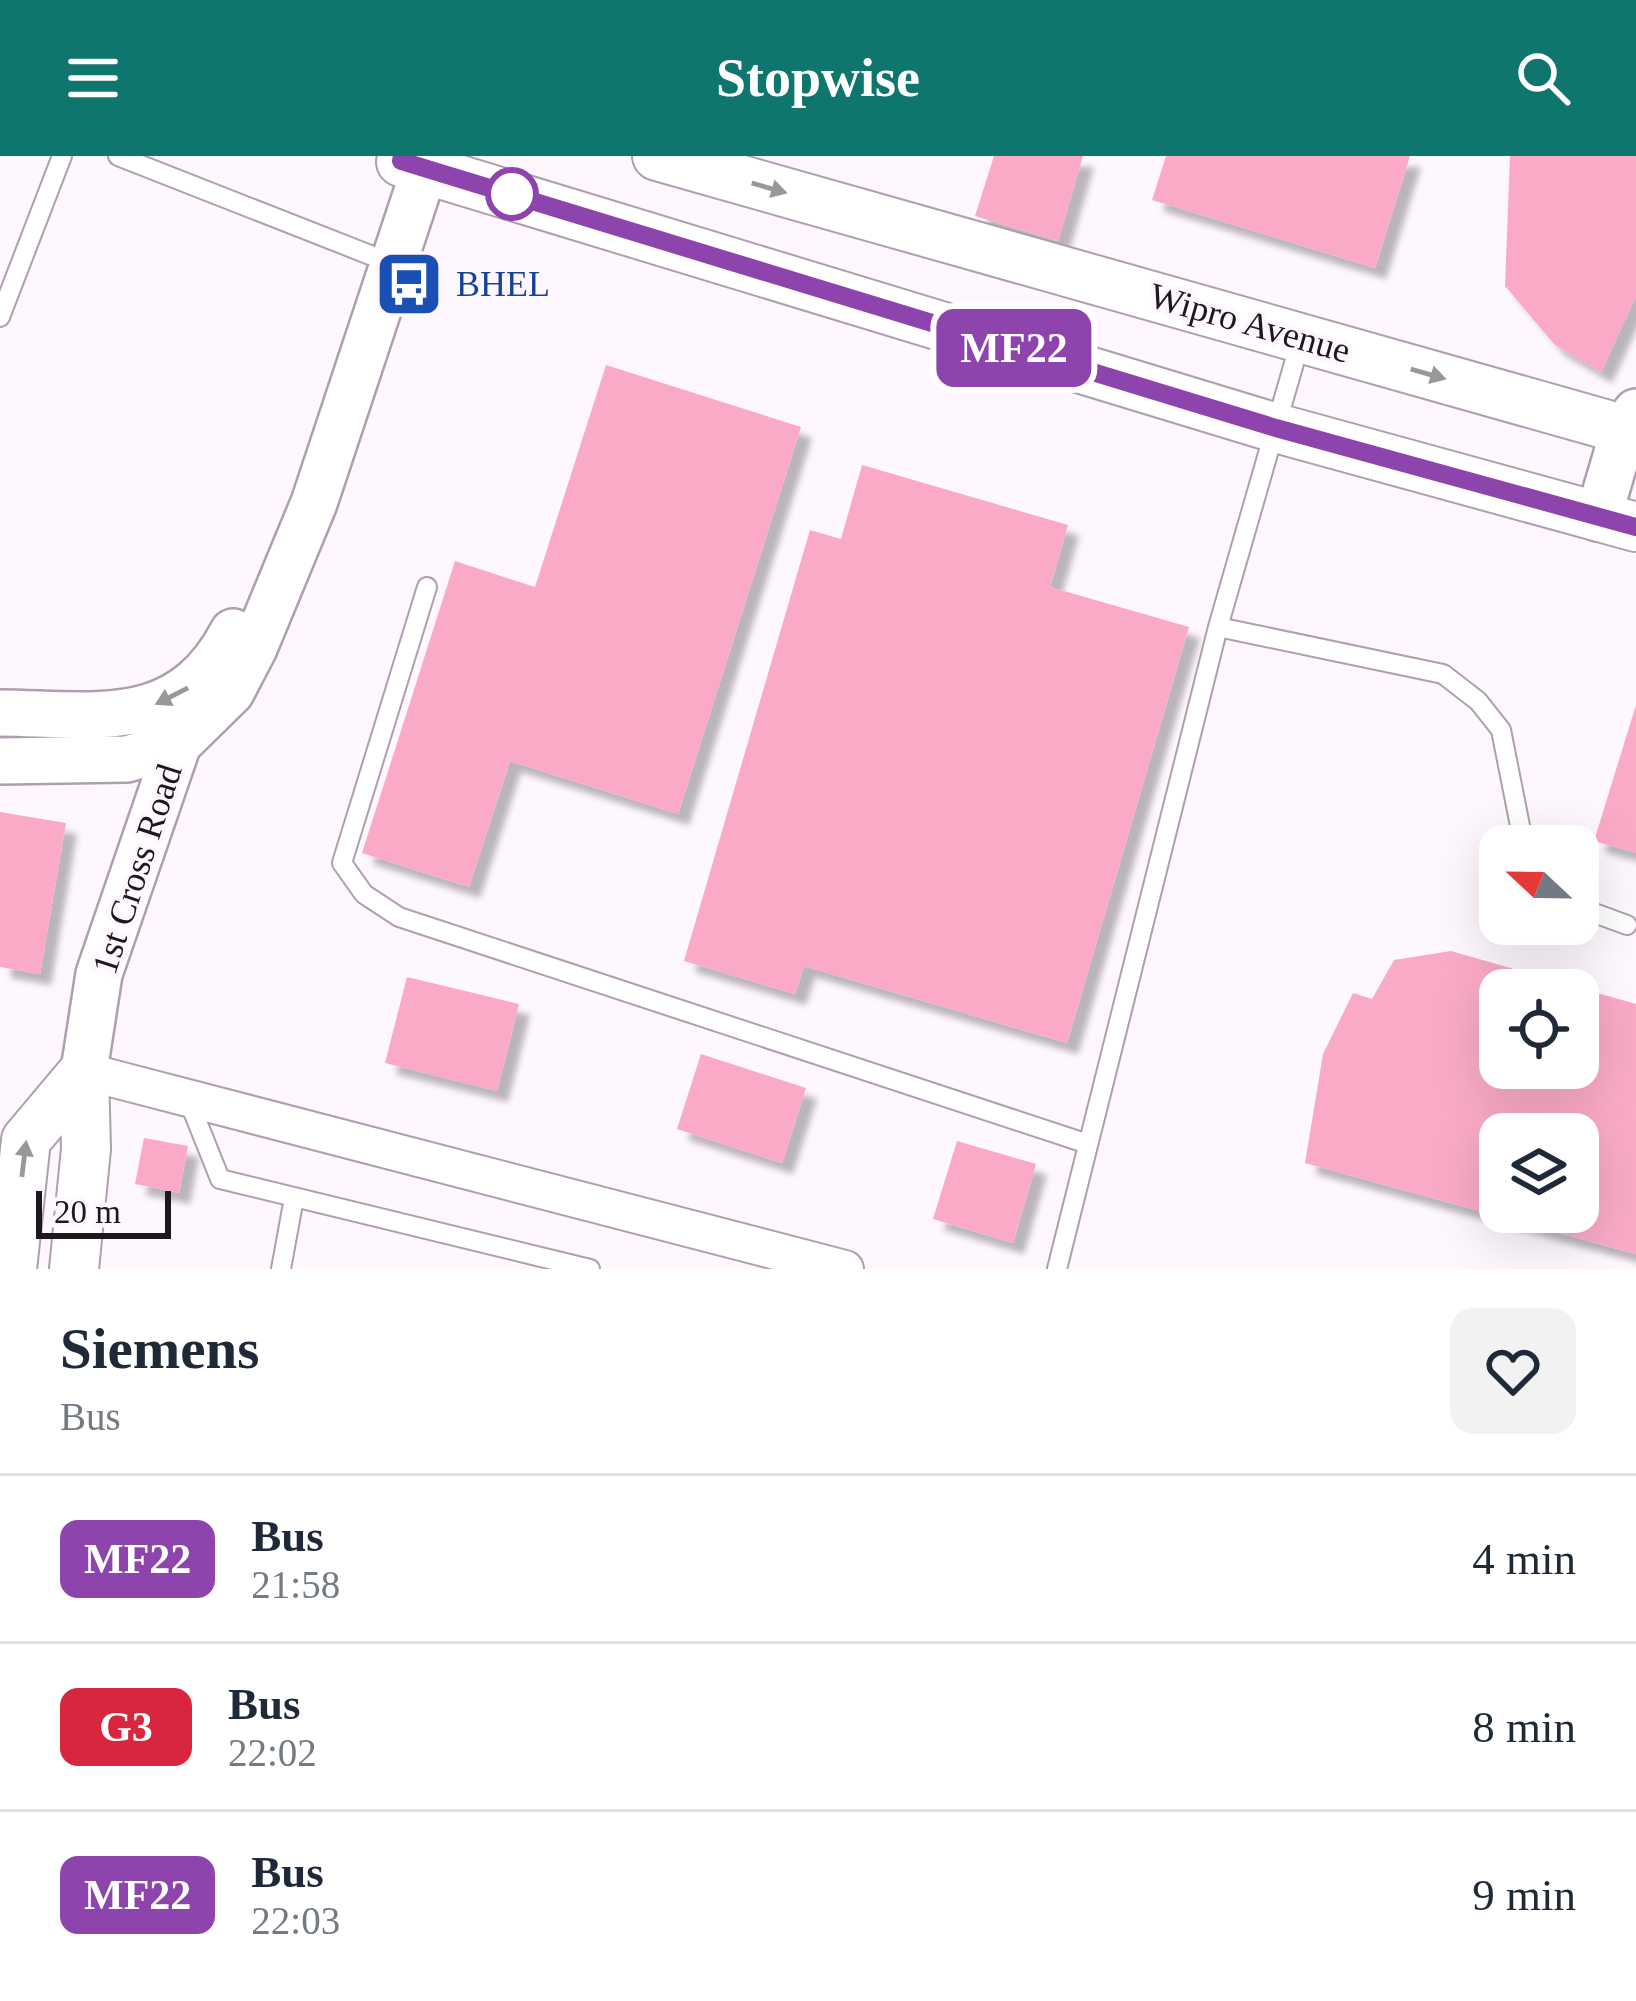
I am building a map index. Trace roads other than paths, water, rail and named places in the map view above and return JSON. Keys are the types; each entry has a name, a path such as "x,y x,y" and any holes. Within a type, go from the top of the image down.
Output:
{"main road":[{"name":"Wipro Avenue","path":"657,156 1301,338 1632,425"},
{"path":"415,160 1276,428 1617,522"},
{"path":"12,1269 26,1140 84,1070"},
{"path":"74,1269 86,1149 84,1070"}],"street":[{"name":"1st Cross Road","path":"84,1070 99,974 178,745 231,692 314,503 329,418 370,255 415,160"},
{"path":"0,713 135,711 175,700 206,673 231,636 329,418 415,160"},
{"path":"1617,522 1632,425"},
{"path":"0,761 127,759 178,745"},
{"path":"99,760 129,786 139,827 134,871"},
{"path":"84,1070 845,1269"}],"lane":[{"path":"0,317 7,278 62,156"},
{"path":"118,156 370,255"},
{"path":"1057,1269 1218,627 1301,338"},
{"path":"428,587 342,863 364,895 399,917 1088,1144"},
{"path":"1218,627 1443,674 1478,701 1501,730 1520,825"},
{"path":"1599,915 1627,925"},
{"path":"188,1099 220,1179 590,1269"},
{"path":"281,1269 294,1198"}],"place":[{"name":"BHEL","path":"409,284"}]}
